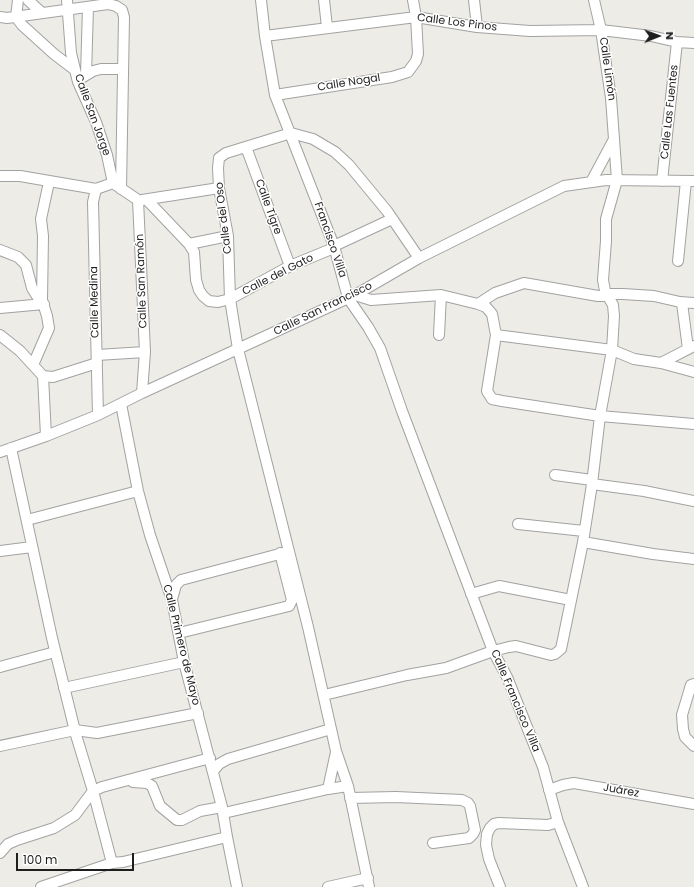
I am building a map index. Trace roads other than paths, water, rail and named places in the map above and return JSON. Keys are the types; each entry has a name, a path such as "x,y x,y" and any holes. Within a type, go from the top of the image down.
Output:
{"street":[{"path":"18,0 16,17 22,25 54,54 75,70"},
{"path":"28,0 42,13"},
{"name":"Francisco Villa","path":"261,0 265,36 275,95 291,132 352,296 380,348 442,516"},
{"path":"324,0 327,27"},
{"path":"413,0 416,17"},
{"path":"474,0 477,27"},
{"name":"Calle Limón","path":"493,651 516,646 551,655 555,654 561,649 583,542 600,416 612,350 614,316 613,305 605,291 603,280 606,219 617,180 611,98 601,30 594,0"},
{"path":"0,17 7,18 42,13 67,5 88,7 116,3 122,10 124,17 121,171 117,186"},
{"name":"Calle San Jorge","path":"67,5 71,53 78,82 96,122 117,186"},
{"path":"86,75 88,7"},
{"name":"Calle Los Pinos","path":"265,36 416,17 477,27 530,31 601,30 651,36 694,44"},
{"name":"Calle Nogal","path":"275,95 401,75 408,72 416,61 418,54 416,17"},
{"name":"Calle Las Fuentes","path":"662,181 677,42"},
{"path":"78,82 86,75 101,69 123,69"},
{"path":"246,147 291,132 312,139 335,152 349,165 392,219 419,258"},
{"path":"591,182 614,139"},
{"name":"Calle del Oso","path":"246,147 226,153 219,158 219,188 228,236 230,299 238,349 285,552"},
{"name":"Calle Tigre","path":"246,147 290,266"},
{"path":"111,170 121,171"},
{"path":"0,176 20,176 96,189 117,186 142,200 189,244 194,252 196,280 199,290 203,296 209,300 218,302 230,299"},
{"name":"Calle San Francisco","path":"0,452 46,436 98,415 142,393 352,296 419,258 564,186 617,180 690,181"},
{"path":"678,261 690,181"},
{"path":"33,365 49,328 43,302 43,236 41,219 49,182"},
{"path":"142,200 219,188"},
{"name":"Calle Medina","path":"96,189 93,202 98,415"},
{"name":"Calle San Ramón","path":"142,200 145,352 142,393"},
{"name":"Calle del Gato","path":"230,299 290,266 329,250 334,246 392,219"},
{"path":"189,244 228,236"},
{"path":"0,250 18,257 26,265 32,288 43,302"},
{"path":"478,304 495,293 524,283 598,296 607,294 654,296 694,303"},
{"path":"352,296 371,300 441,295 486,307 492,314 496,336 487,391 492,398 502,401 600,416 694,424"},
{"path":"439,335 441,295"},
{"path":"0,308 43,302"},
{"path":"662,362 691,348 682,302"},
{"path":"0,335 20,351 43,376 46,436"},
{"path":"496,336 612,350 634,359 662,362 694,372"},
{"path":"43,376 53,377 97,359 145,352"},
{"name":"Calle Primero de Mayo","path":"121,404 138,491 150,535 172,600 184,662 223,810 237,887"},
{"path":"10,448 55,652 112,863"},
{"path":"555,475 694,501"},
{"path":"27,520 138,491"},
{"name":"Calle Francisco Villa","path":"442,516 493,651 507,677 543,767 558,822 583,887"},
{"path":"518,524 584,531"},
{"path":"583,542 653,554 694,559"},
{"path":"0,551 32,546"},
{"path":"172,600 176,585 181,580 285,552"},
{"path":"179,633 289,606 292,600 285,552"},
{"path":"285,552 324,695 336,752 348,786 368,883 328,887"},
{"path":"471,594 499,586 571,600"},
{"path":"324,695 407,675 446,668 493,651"},
{"path":"0,667 55,652"},
{"path":"64,688 184,662"},
{"path":"694,684 682,715 685,737 694,746"},
{"path":"0,746 75,730 97,733 198,713"},
{"path":"213,771 219,764 228,759 331,729"},
{"path":"328,789 336,752"},
{"path":"0,853 8,844 54,828 75,815 93,791 102,787 210,758"},
{"path":"128,780 147,783 152,786 160,806 177,820 182,820 200,811 223,810 348,786"},
{"name":"Juárez","path":"549,790 574,783 694,804"},
{"path":"350,798 403,797 462,800 468,803 475,830 473,834 469,838 433,843"},
{"path":"500,887 489,859 486,845 487,834 490,828 494,824 499,823 544,825 558,822"},
{"path":"41,887 112,863 123,862 227,837"}]}
